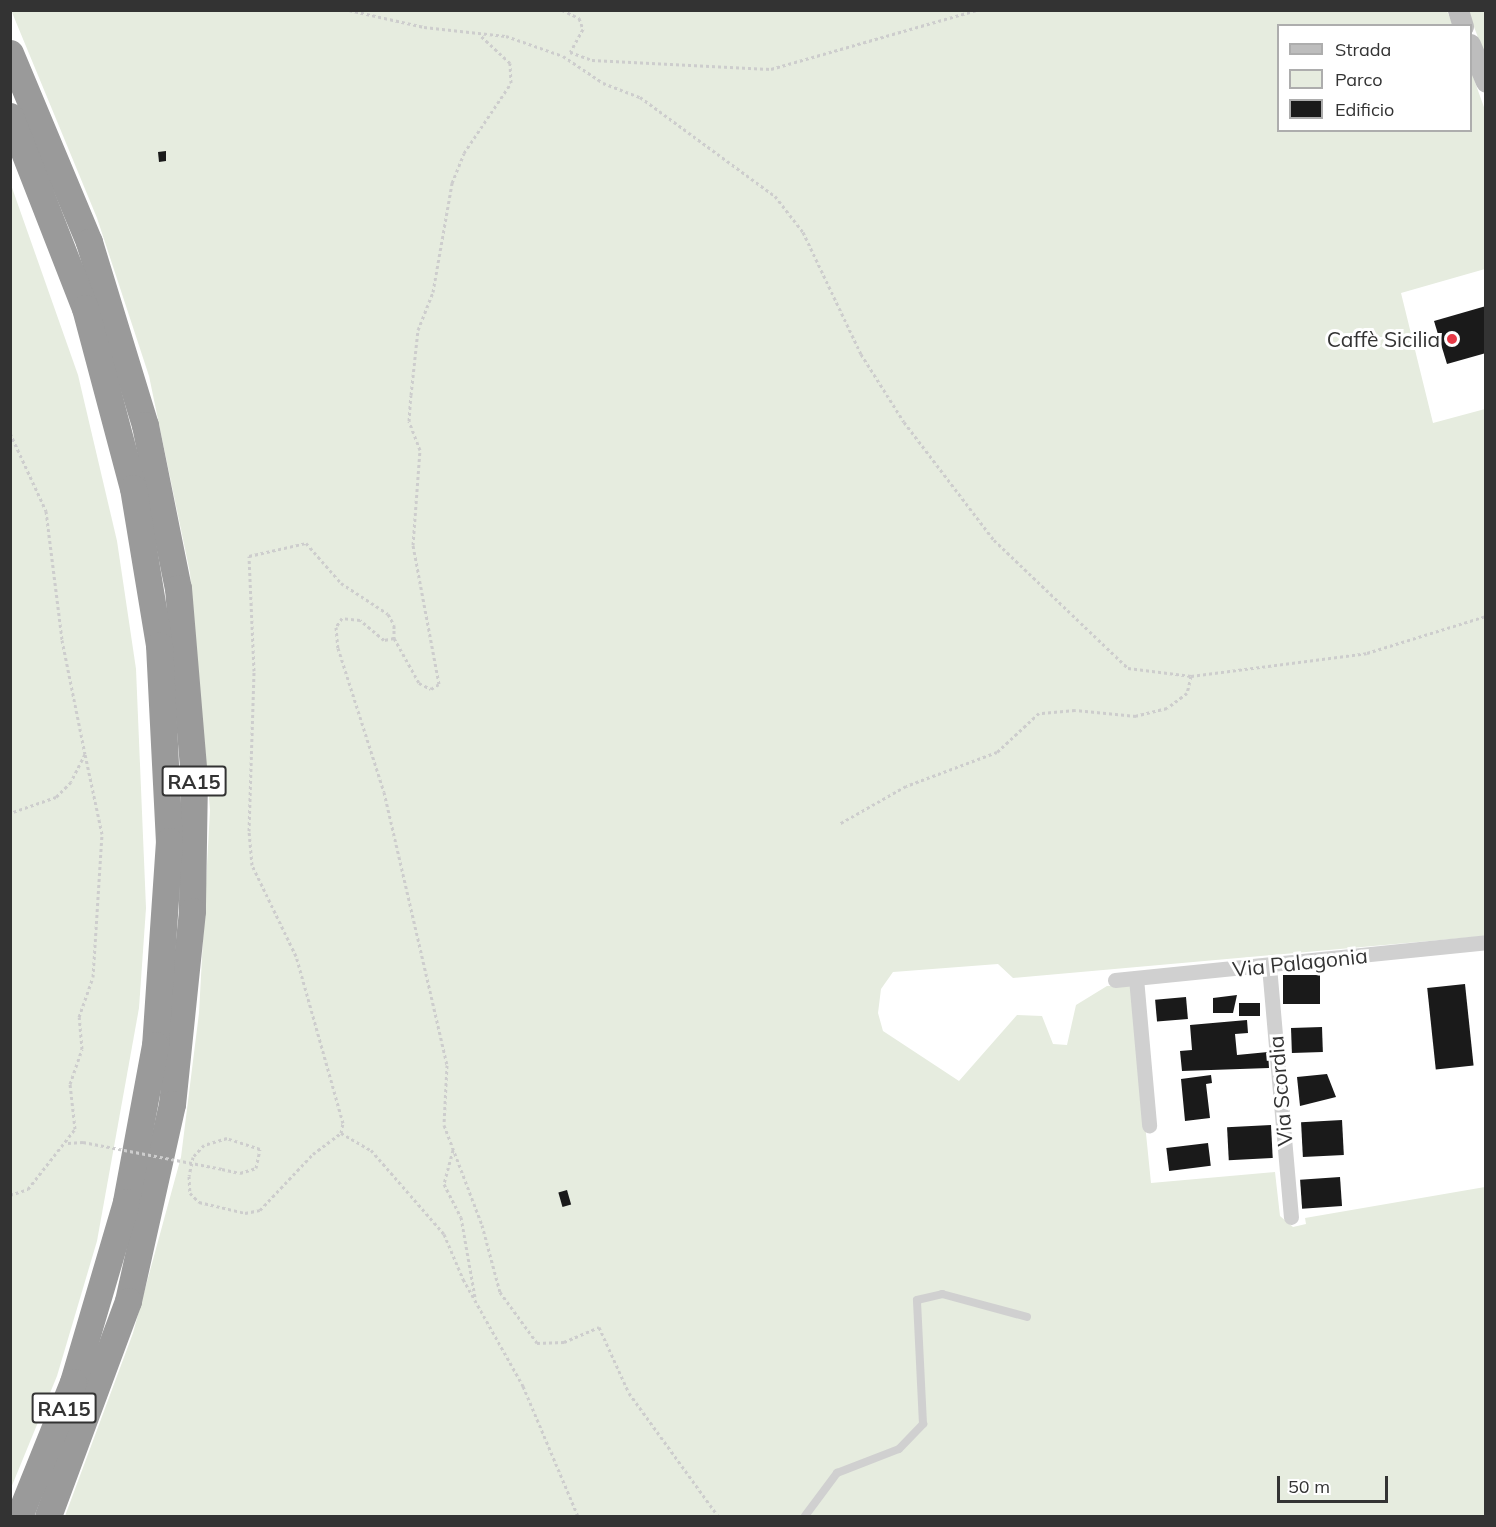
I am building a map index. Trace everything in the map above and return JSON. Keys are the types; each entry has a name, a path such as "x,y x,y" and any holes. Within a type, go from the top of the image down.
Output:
{"highway":[{"name":"RA15","path":"10,53 89,242 145,425 178,588 194,777 192,910 170,1115 114,1347 48,1516"},
{"name":"RA15","path":"10,116 82,298 133,488 161,673 169,841 155,1045 126,1203 73,1382 19,1516"}],"street":[{"path":"1472,49 1485,82"},
{"name":"Via Palagonia","path":"1115,980 1269,966 1485,942"},
{"name":"Via Scordia","path":"1269,966 1291,1216"},
{"path":"1136,978 1149,1125"}],"lane":[{"path":"805,1516 819,1490 837,1473 899,1449 923,1424 917,1300 942,1294 1027,1317"}],"path":[{"path":"349,10 531,43 640,97 776,196 803,232 843,325 873,374 994,540 1128,668 1191,676 1366,653 1485,616"},
{"path":"562,10 579,18 584,29 570,52 592,60 771,69 843,52 977,10"},
{"path":"341,1133 342,1109 309,999 267,888 252,866 249,831 254,671 249,556 306,543 341,583 388,614 394,638 419,683 431,689 439,684 413,545 420,450 409,420 418,330 433,292 452,183 464,153 511,83 510,63 478,34"},
{"path":"10,433 46,511 62,640 102,834 93,977 79,1017 82,1049 70,1094 75,1129 68,1143 28,1190 10,1195"},
{"path":"394,638 375,636 352,617 342,618 336,627 363,739 384,792 447,1065 444,1125 500,1292 527,1335 549,1345 600,1327 629,1393 718,1516"},
{"path":"839,824 906,786 997,752 1039,712 1075,710 1136,716 1167,708 1187,693 1191,676"},
{"path":"10,813 56,797 71,782 85,754"},
{"path":"68,1143 82,1142 222,1169 240,1173 256,1168 260,1149 226,1138 204,1145 193,1157 189,1176 190,1193 199,1202 245,1213 260,1210 313,1154 341,1133"},
{"path":"341,1133 371,1150 435,1220 476,1302 523,1386 578,1516"},
{"path":"453,1148 444,1166 444,1184 461,1218 476,1302"}],"green space":[{"path":"11,10 1447,11 1453,24 1277,24 1277,132 1472,132 1472,74 1485,110 1485,269 1401,293 1433,423 1485,409 1485,936 1013,978 998,964 893,972 881,989 878,1013 883,1031 959,1081 1017,1015 1042,1016 1053,1044 1067,1045 1076,1005 1107,986 1131,985 1151,1183 1275,1172 1280,1216 1293,1227 1306,1224 1305,1218 1485,1187 1485,1516 65,1516 133,1333 181,1157 199,1013 210,810 190,573 149,376 97,218"},
{"path":"1468,11 1485,11 1485,56"},
{"path":"10,182 78,375 117,541 136,669 146,908 139,1008 97,1241 57,1376 11,1488"}],"building":[{"path":"166,151 166,161 159,162 158,152"},
{"path":"1486,306 1486,353 1447,364 1434,321"},
{"path":"1283,975 1320,975 1320,1004 1283,1004"},
{"path":"1465,984 1474,1066 1436,1070 1427,988"},
{"path":"1237,995 1233,1013 1213,1013 1213,998"},
{"path":"1186,997 1188,1019 1157,1022 1155,1000"},
{"path":"1239,1003 1260,1003 1260,1016 1239,1016"},
{"path":"1247,1020 1248,1033 1235,1034 1237,1055 1268,1052 1269,1068 1182,1071 1180,1051 1192,1050 1190,1025"},
{"path":"1322,1027 1323,1052 1292,1053 1291,1028"},
{"path":"1327,1074 1336,1097 1300,1106 1297,1077"},
{"path":"1211,1075 1212,1083 1206,1084 1210,1118 1185,1121 1181,1079"},
{"path":"1342,1120 1344,1155 1303,1157 1301,1122"},
{"path":"1271,1125 1273,1158 1229,1160 1227,1127"},
{"path":"1208,1143 1211,1166 1169,1171 1166,1148"},
{"path":"1340,1177 1342,1206 1302,1209 1300,1180"},
{"path":"567,1190 571,1204 562,1207 558,1192"}],"place":[{"name":"Caffè Sicilia","path":"1452,339"}]}
